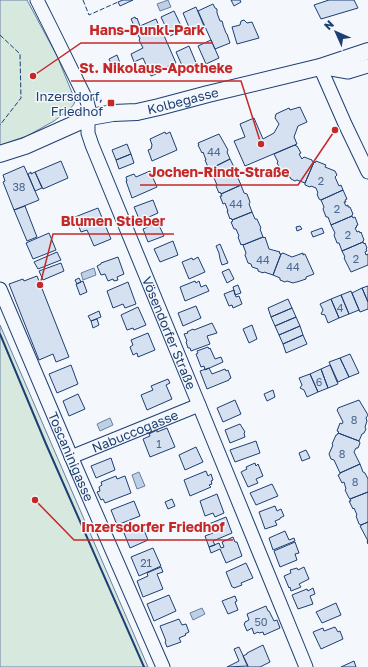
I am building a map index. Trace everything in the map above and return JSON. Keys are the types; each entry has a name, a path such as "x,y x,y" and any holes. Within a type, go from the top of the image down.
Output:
{"main road":[{"name":"Kolbegasse","path":"0,154 25,146 90,117 113,113 137,112 159,107 320,67 368,51"}],"street":[{"name":"Vösendorfer Straße","path":"36,0 86,101 90,117 87,129 92,145 306,667"},
{"path":"320,67 348,72 368,66"},
{"path":"320,67 368,172"},
{"name":"Toscaninigasse","path":"0,289 71,457 163,667"},
{"name":"Nabuccogasse","path":"71,457 199,405"}],"shaded area":[{"path":"0,0 27,0 57,56 75,100 70,109 54,121 27,136 0,145"},
{"path":"0,325 148,667 0,667"}],"water":[{"path":"168,0 171,7 160,11 157,4"},
{"path":"94,268 96,275 83,280 81,273"},
{"path":"110,418 113,425 100,431 97,424"},
{"path":"139,472 145,486 137,489 132,475"},
{"path":"202,608 205,614 193,620 190,613"}],"building":[{"path":"123,0 133,0 120,6 118,2"},
{"path":"231,0 240,0 241,2 234,6"},
{"path":"329,0 354,0 358,8 321,19 314,5"},
{"path":"213,4 217,9 220,21 222,21 230,43 215,49 198,11"},
{"path":"196,7 204,26 191,32 183,13"},
{"path":"174,11 183,30 170,36 161,17"},
{"path":"135,17 136,19 137,18 140,26 156,19 176,63 155,72 156,74 151,76 143,58 134,62 131,54 143,48 131,19"},
{"path":"244,20 247,23 252,22 259,38 237,44 232,27 240,25 241,21"},
{"path":"211,40 219,58 206,64 198,46"},
{"path":"189,46 197,65 184,70 176,52"},
{"path":"117,55 120,63 112,66 109,59"},
{"path":"300,107 307,122 298,126 294,137 297,144 245,166 234,141 245,137 240,124 254,118 263,139 274,133 279,124 275,118 276,114 289,108 290,110"},
{"path":"165,132 166,134 170,132 177,150 152,161 148,150 151,149 152,145 150,139"},
{"path":"219,134 228,150 227,152 230,159 210,169 198,143"},
{"path":"127,144 131,154 116,160 112,150"},
{"path":"295,145 301,153 299,154 302,159 304,157 314,162 305,183 297,180 295,181 284,175 274,154"},
{"path":"131,154 134,163 119,169 116,160"},
{"path":"230,159 240,176 238,178 241,185 221,194 220,192 219,193 210,169"},
{"path":"61,161 68,178 43,189 35,172"},
{"path":"316,161 335,171 337,175 335,177 339,186 341,185 343,190 321,200 319,199 316,188 305,185 314,162 315,163"},
{"path":"24,166 39,200 14,210 3,182 5,181 3,175"},
{"path":"150,171 157,187 132,198 126,177 134,174 136,177"},
{"path":"31,172 31,174 35,172 42,188 35,191 28,174"},
{"path":"241,185 244,193 247,194 252,212 232,220 231,218 230,219 225,203 223,204 220,196 222,196 221,194"},
{"path":"343,190 347,199 345,200 346,202 344,202 346,206 348,205 348,207 350,207 353,214 352,216 331,225 328,217 326,217 321,200"},
{"path":"153,200 158,213 140,221 134,207"},
{"path":"25,206 37,237 27,241 14,210"},
{"path":"98,208 111,239 94,246 87,230 81,232 75,217"},
{"path":"252,212 261,228 263,237 241,245 236,229 234,229 231,222 233,221 232,220"},
{"path":"352,216 353,218 355,217 358,225 355,228 357,232 361,232 364,240 363,242 342,251 339,243 337,243 334,235 335,233 331,225"},
{"path":"158,223 164,236 148,242 143,229"},
{"path":"300,226 302,229 297,231 296,227"},
{"path":"322,228 324,233 313,237 311,232"},
{"path":"49,233 56,250 33,259 26,243"},
{"path":"265,237 269,249 280,252 279,253 281,254 273,275 263,273 252,267 251,264 248,263 245,255 246,253 243,245"},
{"path":"173,241 178,255 160,262 154,249"},
{"path":"363,242 367,248 367,251 365,252 366,255 368,254 368,265 351,272 342,251"},
{"path":"220,244 228,263 222,265 216,246"},
{"path":"57,252 61,260 38,269 34,262"},
{"path":"283,253 292,257 303,253 303,255 305,254 314,274 306,277 306,279 293,283 280,280 280,278 273,275 281,254"},
{"path":"118,257 124,274 117,277 118,280 114,281 113,279 108,281 105,274 101,275 97,266"},
{"path":"198,257 205,272 189,279 182,262 192,258 193,260"},
{"path":"61,263 64,271 43,280 39,271"},
{"path":"229,269 234,279 227,283 222,272"},
{"path":"37,276 69,357 56,362 53,354 39,360 9,284 23,279 24,281"},
{"path":"79,278 81,282 77,284 75,280"},
{"path":"83,281 87,292 80,295 76,284"},
{"path":"195,281 196,283 199,281 201,287 206,285 209,291 185,301 180,287"},
{"path":"128,282 136,304 125,308 123,304 113,308 107,291"},
{"path":"238,285 241,293 235,295 233,287"},
{"path":"368,286 368,302 362,288"},
{"path":"362,288 368,302 368,309 360,312 352,293"},
{"path":"234,290 236,297 239,296 242,304 233,308 232,305 229,306 224,294"},
{"path":"351,291 359,310 349,314 341,295"},
{"path":"341,295 349,314 339,318 331,299"},
{"path":"288,299 292,308 271,317 268,308"},
{"path":"331,299 339,318 328,323 325,315 321,314 323,310 320,304"},
{"path":"196,306 201,318 183,326 178,313"},
{"path":"138,307 146,325 134,330 133,328 127,330 121,315"},
{"path":"292,308 296,317 275,326 271,317"},
{"path":"99,311 101,317 91,321 88,316"},
{"path":"296,317 300,326 279,335 275,326"},
{"path":"97,319 99,325 93,328 91,321"},
{"path":"212,323 217,333 207,336 210,344 191,351 190,348 188,348 184,334 193,329 194,330"},
{"path":"252,325 257,339 249,343 243,329"},
{"path":"300,326 303,335 283,344 279,335"},
{"path":"148,333 155,350 138,357 137,353 133,355 130,347 133,345 131,340"},
{"path":"303,335 307,344 286,353 283,344"},
{"path":"208,347 209,349 210,348 215,359 221,357 223,362 205,370 204,366 201,367 196,354 198,353 197,351"},
{"path":"350,354 359,373 349,377 340,358"},
{"path":"340,358 349,377 338,382 329,362"},
{"path":"71,365 78,384 57,393 49,374"},
{"path":"330,365 338,384 328,388 321,369"},
{"path":"209,368 212,374 225,369 226,371 228,370 231,378 207,389 200,371"},
{"path":"321,369 328,388 318,392 310,374"},
{"path":"310,374 318,392 307,397 304,390 300,388 302,385 299,378"},
{"path":"168,379 170,383 166,385 172,399 147,410 141,395 153,390 151,386"},
{"path":"273,390 275,397 267,401 264,394"},
{"path":"78,394 85,409 69,416 63,401"},
{"path":"235,400 241,414 223,422 217,408"},
{"path":"359,400 368,415 366,418 366,429 359,441 338,433 339,432 337,431 340,423 342,424 343,422 337,410 338,408"},
{"path":"240,424 245,432 245,437 230,443 225,430"},
{"path":"167,428 175,447 150,457 143,439 150,436 149,434 157,430 157,432"},
{"path":"338,433 359,441 360,443 354,452 360,464 340,473 334,460 331,459 329,454"},
{"path":"256,441 260,453 235,462 230,450"},
{"path":"196,447 203,462 185,470 179,455"},
{"path":"306,450 310,458 302,461 299,453"},
{"path":"111,458 115,470 96,478 91,466"},
{"path":"255,463 256,466 258,464 263,476 256,479 258,483 248,487 241,472 247,469 246,467"},
{"path":"360,464 368,479 368,492 350,499 345,490 344,482 342,483 338,475"},
{"path":"206,471 208,476 211,474 213,480 211,481 212,484 209,485 211,487 190,496 184,480"},
{"path":"116,476 117,479 125,476 131,493 105,503 103,499 101,500 97,492 100,491 99,487 102,485 101,482"},
{"path":"272,484 278,496 256,505 250,493"},
{"path":"368,492 368,522 361,525 359,524 354,508 353,509 349,501 351,501 350,499"},
{"path":"217,494 224,513 215,517 213,513 205,516 200,501"},
{"path":"172,499 175,506 168,509 165,502"},
{"path":"134,501 140,516 117,525 111,510"},
{"path":"275,506 277,511 281,509 284,516 275,521 277,525 265,529 259,512"},
{"path":"226,517 232,533 213,541 215,545 209,547 205,536 213,533 209,524"},
{"path":"368,522 368,541 360,526"},
{"path":"142,525 148,540 130,548 124,533"},
{"path":"285,531 289,540 294,538 295,541 273,550 269,538"},
{"path":"233,537 235,542 237,542 242,556 226,563 220,549 211,553 209,547 219,543 221,548 224,547 222,542"},
{"path":"295,542 299,553 295,554 297,560 280,567 274,551"},
{"path":"153,548 161,566 139,576 131,557"},
{"path":"246,563 253,578 241,583 242,585 234,588 232,587 226,572"},
{"path":"161,567 163,572 157,574 163,589 143,597 137,581 148,576 147,573"},
{"path":"304,567 309,579 299,584 301,587 291,591 284,576 291,573 290,570 297,568 298,570"},
{"path":"313,588 315,594 310,596 313,604 298,609 292,595 307,589 308,591"},
{"path":"169,595 176,611 154,621 147,604"},
{"path":"235,596 237,601 235,602 238,610 228,614 222,601"},
{"path":"336,603 341,615 322,623 316,612"},
{"path":"266,606 274,621 277,620 280,628 264,635 263,632 254,634 252,628 247,631 244,624 249,620 247,614"},
{"path":"179,619 182,625 186,624 189,632 179,638 181,642 167,647 160,626"},
{"path":"335,627 338,632 340,631 343,639 321,649 313,632 323,628 324,631"},
{"path":"263,645 270,662 260,667 248,667 243,656"},
{"path":"239,647 248,666 227,667 239,661 234,649"},
{"path":"354,661 356,667 341,667"}],"fence":[{"path":"83,0 89,15 118,2"},
{"path":"0,35 20,54 21,98 0,125"}],"wall":[{"path":"0,334 46,444 144,667"}],"place":[{"name":"Hans-Dunkl-Park","path":"33,76"},
{"name":"Inzersdorf, Friedhof","path":"111,103"},
{"name":"Jochen-Rindt-Straße","path":"335,130"},
{"name":"St. Nikolaus-Apotheke","path":"261,144"},
{"name":"Blumen Stieber","path":"40,285"},
{"name":"Inzersdorfer Friedhof","path":"35,500"}]}
